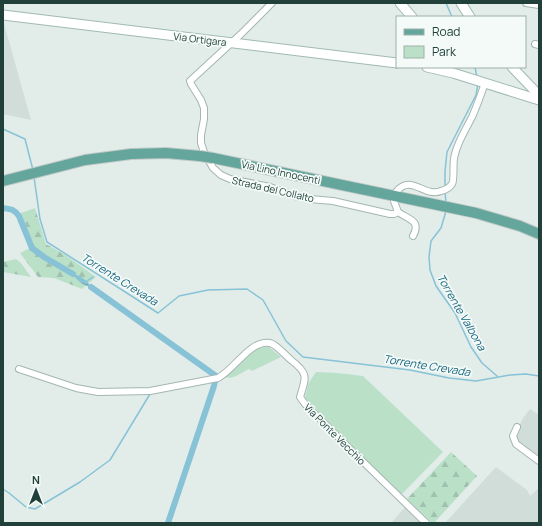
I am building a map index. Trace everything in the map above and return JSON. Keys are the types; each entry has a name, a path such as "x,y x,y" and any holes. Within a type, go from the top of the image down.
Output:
{"main road":[{"path":"400,3 411,16"},
{"path":"462,3 469,16"},
{"name":"Via Ortigara","path":"3,15 396,63"},
{"path":"442,68 537,100 534,90 513,68"},
{"path":"455,68 468,77"},
{"name":"Via Lino Innocenti","path":"3,181 85,160 131,154 166,153 200,156 476,213 520,226 539,234"}],"street":[{"name":"Strada del Collalto","path":"272,3 232,43 190,81 190,84 201,100 204,108 201,143 210,164 215,171 225,178 270,187 295,196 333,201 390,214 398,212"},
{"path":"526,3 539,5"},
{"path":"396,192 404,185 409,184 429,192 435,192 441,191 452,184 455,154 476,109 484,82"},
{"path":"394,201 398,212 409,218 415,224 416,231 413,236"},
{"name":"Via Ponte Vecchio","path":"19,369 70,387 91,391 150,391 218,378 223,376 255,346 263,343 271,343 297,364 303,371 304,383 300,397 305,404 426,523"},
{"path":"517,426 513,436 516,444 539,461"}],"shaded area":[{"path":"3,20 31,120 3,114"},
{"path":"530,409 539,415 539,458 515,441 517,431 523,418"},
{"path":"496,467 527,490 530,496 539,488 539,523 445,523"},
{"path":"406,506 424,523 391,523"}],"green space":[{"path":"35,208 46,244 67,256 96,277 82,289 54,278 38,277 20,253 34,246 21,213"},
{"path":"16,259 21,263 31,277 3,272 3,262"},
{"path":"269,347 281,357 252,371 249,369 231,378 225,377 254,351 258,348"},
{"path":"316,372 363,376 443,452 401,495 305,398 308,384"},
{"path":"451,452 477,476 434,523 432,523 407,499"}],"water":[{"path":"73,274 84,279 91,287 80,282"}],"waterway":[{"name":"Torrente Valbona","path":"446,3 452,16"},
{"name":"Torrente Valbona","path":"475,68 477,77"},
{"name":"Torrente Valbona","path":"445,187 447,152 476,95 478,84"},
{"name":"Torrente Crevada","path":"3,129 25,139 33,170"},
{"name":"Torrente Crevada","path":"34,177 40,219 47,242 158,313 179,296 208,290 247,289 263,300 286,341 303,357 410,370 449,378 476,381 510,375 526,374 539,376"},
{"name":"Torrente Valbona","path":"445,191 446,203"},
{"path":"3,208 12,210 19,216 32,248 73,274"},
{"name":"Torrente Valbona","path":"446,211 441,228 431,241 429,257 430,270 436,286 455,313 471,347 482,363 497,376"},
{"path":"87,281 93,277"},
{"path":"91,287 216,376 214,386 168,523"},
{"path":"3,489 26,507 35,509 80,482 110,460 150,394"}]}
